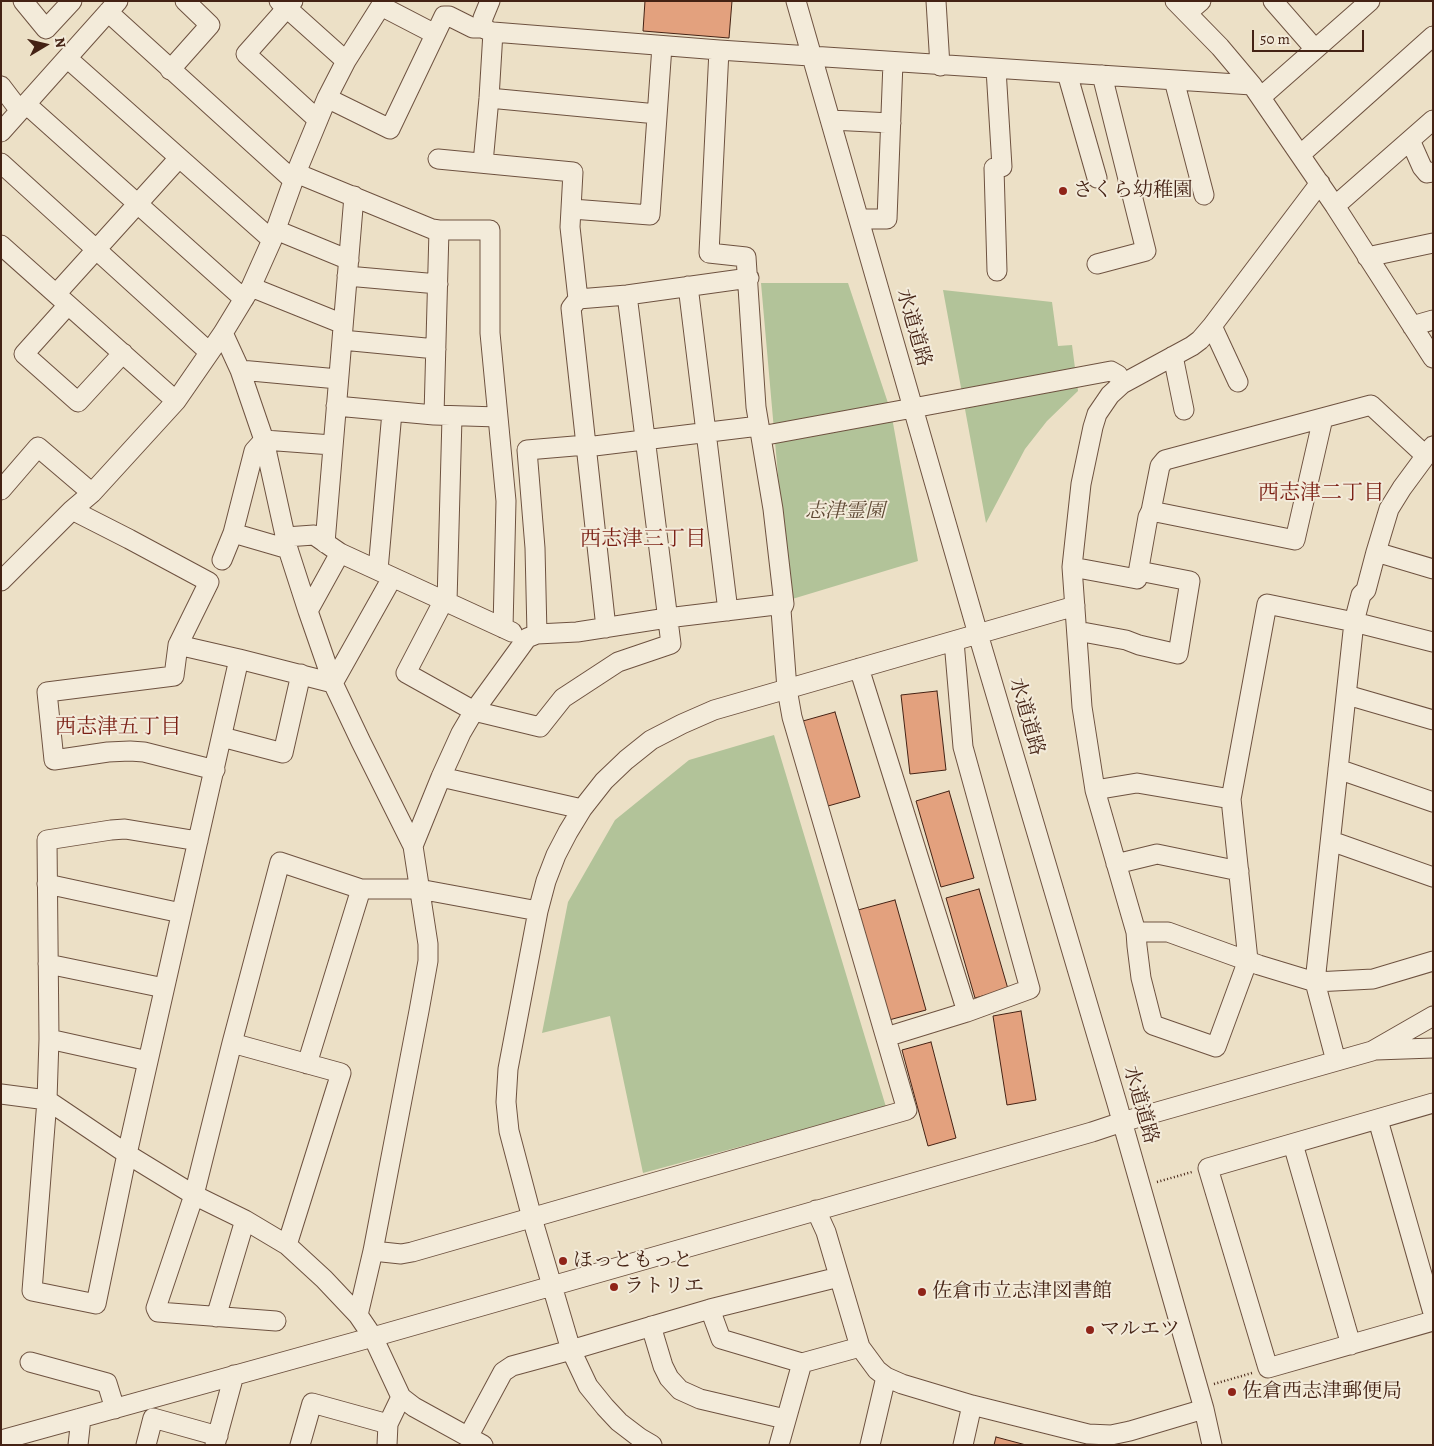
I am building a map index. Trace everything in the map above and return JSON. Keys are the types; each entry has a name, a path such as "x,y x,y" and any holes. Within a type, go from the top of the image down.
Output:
{"street":[{"path":"23,1 46,29 72,1"},
{"path":"170,70 210,25 185,1"},
{"path":"483,163 489,98 487,30 482,18 490,1"},
{"name":"水道道路","path":"796,1 978,634 1122,1122 1204,1409 1212,1445"},
{"path":"936,1 940,66"},
{"path":"1273,1 1315,49"},
{"path":"327,98 390,129 444,16 449,16 473,28 487,30 662,46 940,66 1174,80 1257,91 1315,49 1370,1"},
{"path":"318,120 246,54 286,4 346,61"},
{"path":"1,581 72,510 92,493 176,401 223,334 247,293 274,235 294,177 327,98 346,61 382,4 435,34"},
{"path":"1187,5 1257,91 1320,183 1433,358"},
{"path":"1,132 113,6 170,70 294,177 354,196 439,230 490,230 490,333 506,501 503,628"},
{"path":"1300,155 1433,36"},
{"path":"572,209 650,215 662,46"},
{"path":"373,1251 401,1254 412,1252 907,1110 792,717 787,689 781,610 784,604 773,509 756,407 746,257 709,252 719,50"},
{"path":"67,58 179,158 274,235 348,268 438,284"},
{"path":"859,219 887,219 893,62"},
{"path":"996,69 1002,167 994,168 997,272"},
{"path":"1067,73 1097,178"},
{"path":"1097,264 1146,251 1102,75"},
{"path":"1174,80 1204,195"},
{"path":"1,86 23,107 138,204 247,293 343,332 436,349"},
{"path":"489,98 657,114"},
{"path":"831,120 891,123"},
{"path":"1335,206 1433,120"},
{"path":"1410,140 1426,173 1433,172"},
{"path":"123,353 78,402 24,354 97,250 179,158"},
{"path":"438,159 574,172 570,227 578,299 571,308 606,628"},
{"path":"1,163 209,352"},
{"path":"1320,183 1200,340 1122,384 1110,394 1097,414 1093,427 1082,484 1072,567 1082,707 1095,790 1136,932 1141,978 1153,1025 1216,1047 1248,960 1231,799 1267,604 1354,622 1433,642"},
{"path":"308,611 332,548 332,445 354,196"},
{"path":"439,230 436,349 443,416 446,601 406,672 474,712 540,727 563,698 618,662 671,644 627,294"},
{"path":"1367,257 1433,243"},
{"path":"1,245 176,401"},
{"path":"578,299 748,278"},
{"path":"688,286 728,611"},
{"path":"1412,326 1433,320"},
{"path":"1212,326 1238,382"},
{"path":"223,334 240,370 264,440 287,543 332,683 413,846 428,944 428,961 373,1251 358,1315"},
{"path":"1173,356 1184,410"},
{"path":"240,370 338,379"},
{"path":"413,846 461,733 474,712 532,636 535,548 527,450 586,446 707,432 760,431 913,408 1111,371 1118,375 1122,384"},
{"path":"1072,567 1137,579 1148,517 1152,511 1160,466 1165,460 1371,405 1429,451 1389,509 1366,590 1361,595 1354,622 1315,982 1336,1061"},
{"path":"336,406 443,416 498,417"},
{"path":"332,683 385,574 392,412"},
{"path":"1152,511 1295,540 1324,418"},
{"path":"264,440 332,445"},
{"path":"222,560 233,534 254,451 264,440"},
{"path":"1,490 38,447 92,493"},
{"path":"72,510 209,582 178,645 174,676 47,692 54,760 108,752 130,751 144,752 214,770"},
{"path":"233,534 287,543 314,535 332,548 385,574 503,628 532,636 577,632 667,618 784,604"},
{"path":"1376,552 1433,569"},
{"path":"1076,631 1126,640 1178,654 1190,581 1139,571"},
{"path":"652,1445 619,1422 605,1407 588,1386 571,1350 532,1218 509,1131 506,1102 508,1069 538,911 546,881 556,855 582,809 604,781 650,740 682,724 714,710 1075,606"},
{"path":"886,1037 968,1012 1030,989 963,747 954,641"},
{"path":"178,645 332,683"},
{"path":"198,841 125,829 47,840 47,1100 32,1291 96,1304 127,1154 222,737 239,659"},
{"path":"859,668 968,1012"},
{"path":"222,737 283,753 301,674"},
{"path":"1347,695 1433,720"},
{"path":"1338,769 1433,802"},
{"path":"441,777 582,809"},
{"path":"1095,790 1137,783 1231,799"},
{"path":"1331,841 1433,877"},
{"path":"1116,864 1157,854 1238,871"},
{"path":"276,1321 158,1312 156,1308 194,1195 280,862 361,889 419,889 538,911"},
{"path":"47,884 181,913"},
{"path":"307,1064 361,889"},
{"path":"1136,932 1168,932 1259,965 1315,982 1373,979 1433,961"},
{"path":"48,964 164,988"},
{"path":"1372,1051 1433,1016"},
{"path":"48,1039 148,1061"},
{"path":"232,1043 341,1073 287,1245"},
{"path":"1,1440 1372,1051 1433,1048"},
{"path":"1,1094 47,1100 127,1154 194,1195 245,1220 287,1245 324,1279 358,1315 373,1336 401,1397 414,1407 476,1441 503,1372 512,1366 710,1308 839,1277"},
{"path":"1433,1103 1208,1168 1268,1368 1433,1321"},
{"path":"1378,1120 1433,1313"},
{"path":"1292,1144 1350,1345"},
{"path":"816,1210 826,1232 860,1347 877,1370 886,1378 972,1404 1088,1434 1110,1435 1130,1431 1204,1409"},
{"path":"216,1316 245,1220"},
{"path":"710,1308 721,1338 802,1363 860,1347"},
{"path":"651,1326 663,1366 669,1378 680,1390 700,1399 785,1419"},
{"path":"30,1362 107,1383 115,1409"},
{"path":"779,1445 802,1363"},
{"path":"146,1445 153,1418 216,1440 234,1375"},
{"path":"870,1445 886,1378"},
{"path":"386,1445 388,1424 401,1397"},
{"path":"300,1445 312,1403 388,1424"},
{"path":"963,1445 972,1404"},
{"path":"78,1445 81,1418"}],"path":[{"path":"1140,1186 1208,1168"},
{"path":"1198,1389 1268,1368"}],"green space":[{"name":"志津霊園","path":"761,283 848,283 891,412 918,561 789,600"},
{"path":"943,290 1052,302 1058,346 1072,345 1078,391 1047,421 1025,449 986,523"},
{"path":"774,735 886,1107 643,1173 610,1016 542,1033 568,902 615,820 689,760"}],"building":[{"path":"645,1 732,1 729,38 643,31"},
{"path":"937,691 946,770 910,774 901,695"},
{"path":"835,712 860,797 828,806 803,721"},
{"path":"949,791 974,878 941,887 916,801"},
{"path":"979,889 1008,989 975,998 946,898"},
{"path":"895,900 926,1010 889,1020 858,910"},
{"path":"1021,1011 1036,1100 1007,1105 993,1016"},
{"path":"931,1042 956,1138 928,1146 902,1050"},
{"path":"996,1437 1026,1445 994,1445"}],"place":[{"name":"さくら幼稚園","path":"1063,191"},
{"name":"ほっともっと","path":"563,1261"},
{"name":"ラトリエ","path":"614,1287"},
{"name":"佐倉市立志津図書館","path":"922,1292"},
{"name":"マルエツ","path":"1090,1330"},
{"name":"佐倉西志津郵便局","path":"1232,1392"}],"district":[{"name":"西志津二丁目","path":"1321,494"},
{"name":"西志津三丁目","path":"643,540"},
{"name":"西志津五丁目","path":"118,728"}]}
